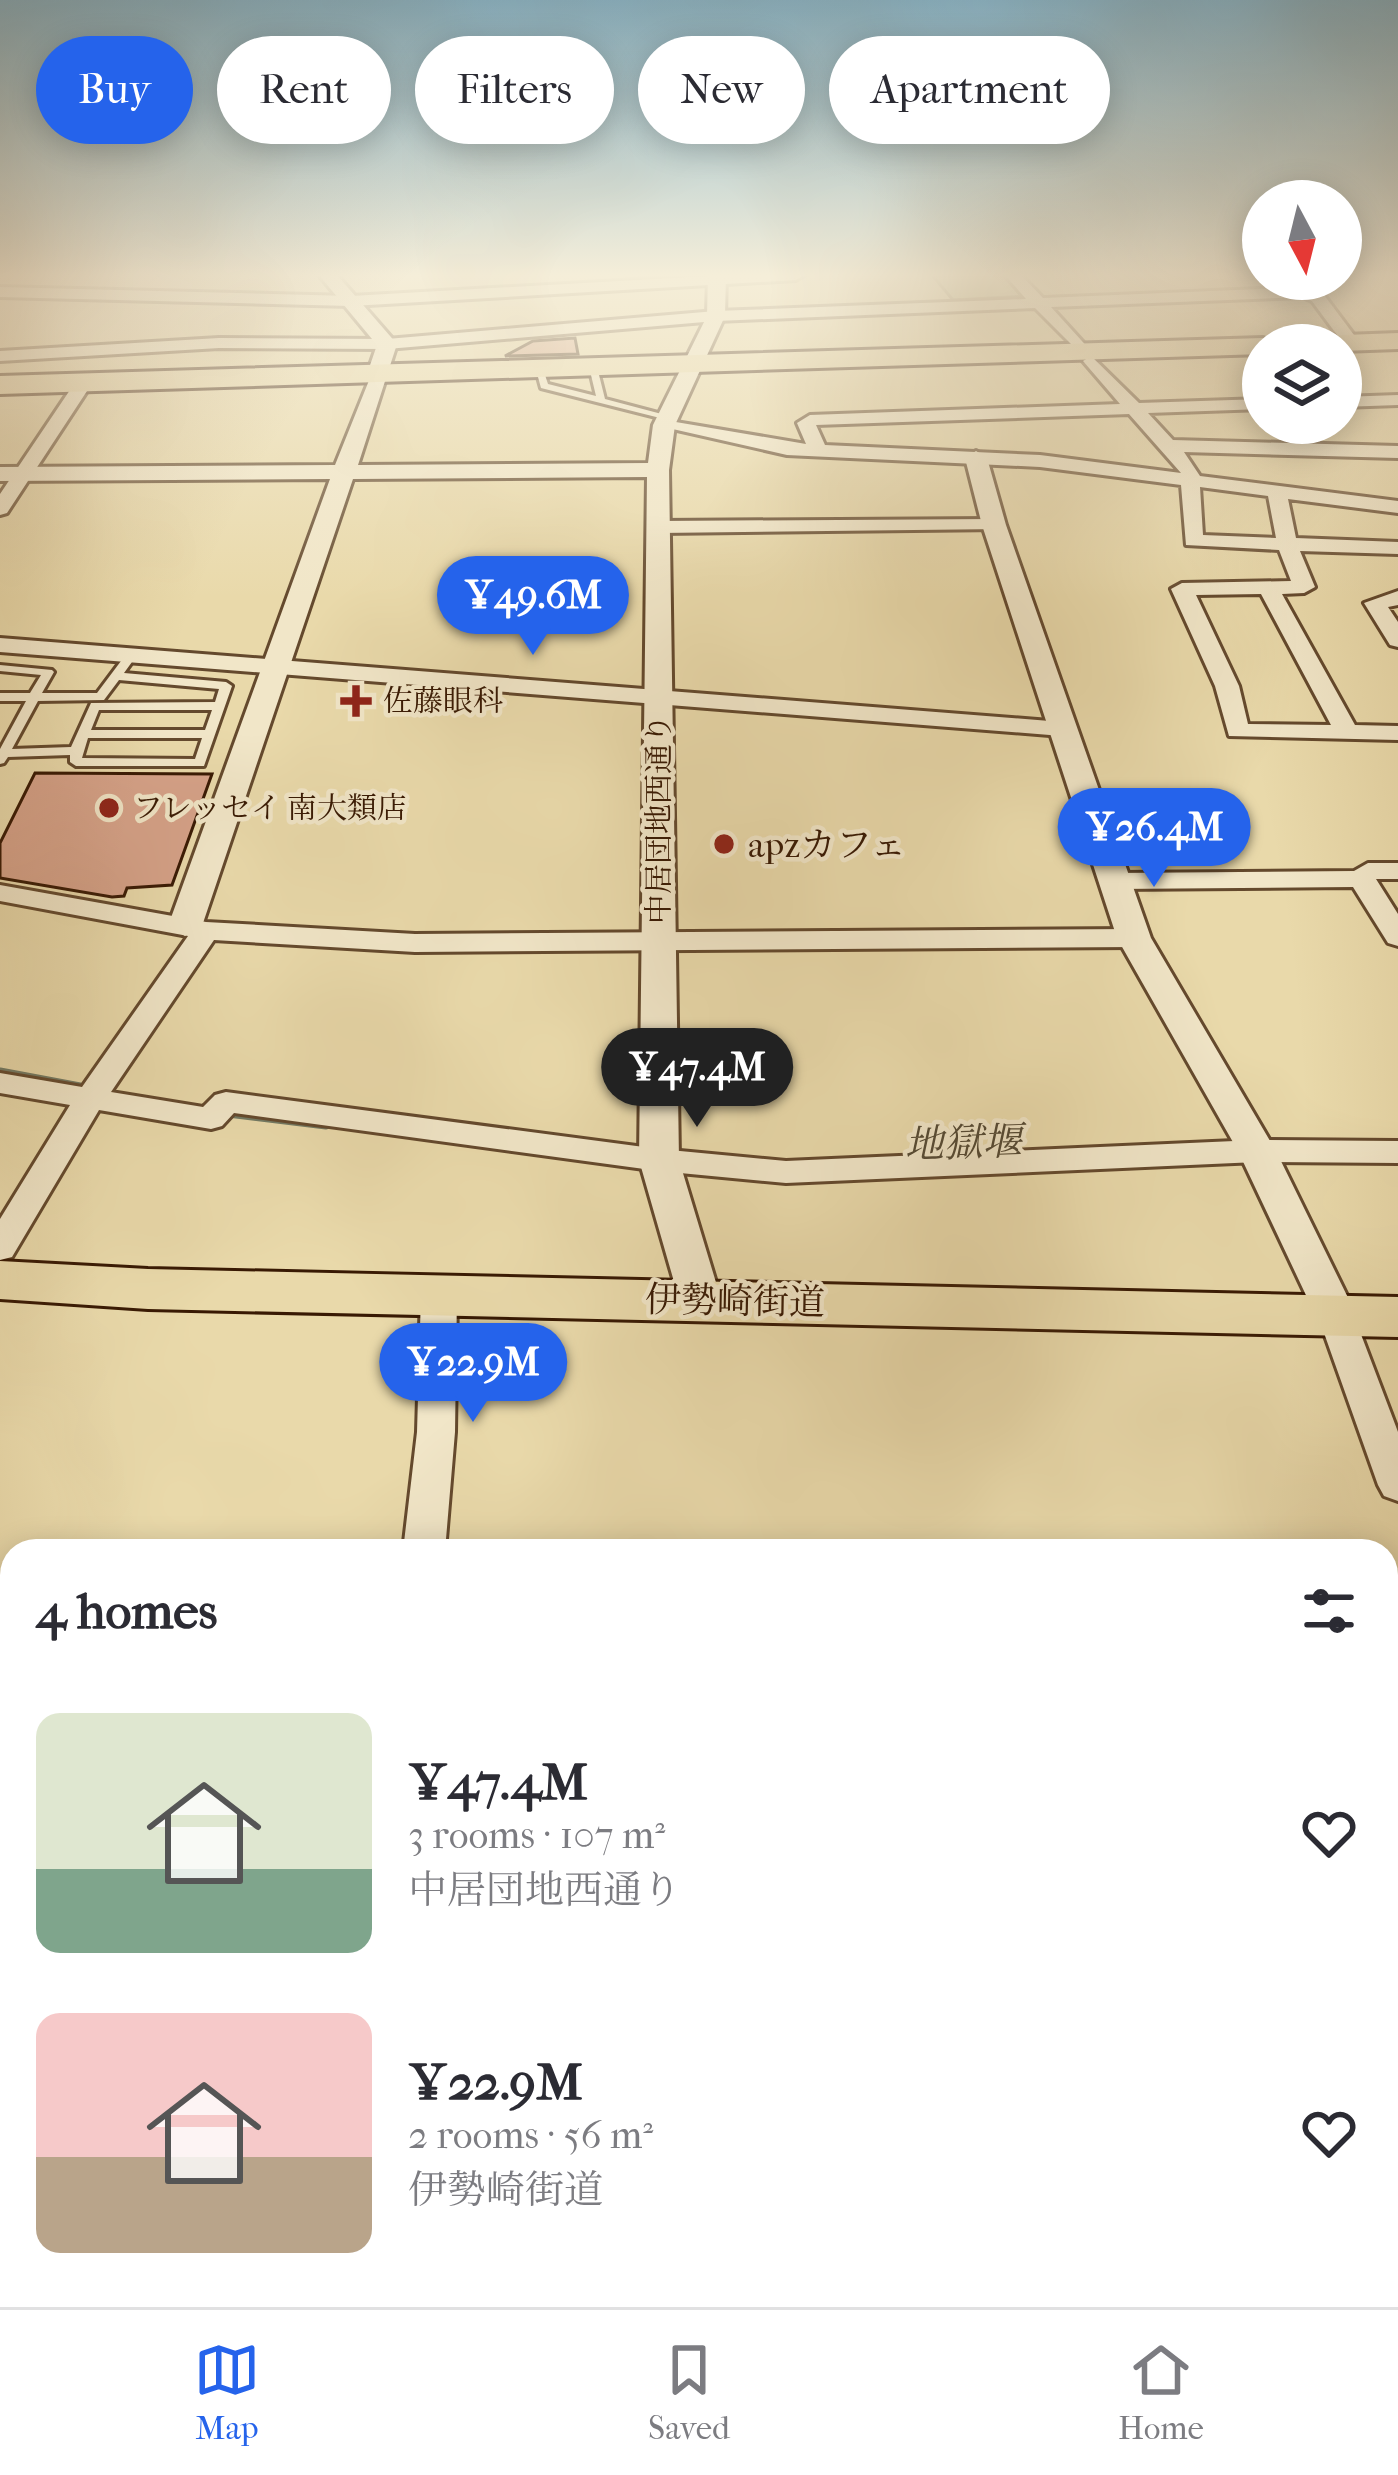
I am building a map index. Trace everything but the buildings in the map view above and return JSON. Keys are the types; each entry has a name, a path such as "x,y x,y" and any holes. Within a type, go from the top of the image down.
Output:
{"highway":[{"path":"0,389 241,383"}],"main road":[{"name":"伊勢崎街道","path":"0,1280 148,1289 1398,1317"}],"street":[{"path":"0,509 85,383"},
{"path":"0,1248 196,928 272,667 375,383"},
{"name":"中居団地西通り","path":"683,383 666,421 658,470 659,1160 700,1299"},
{"path":"1111,383 1171,446 1192,478 1193,541 1398,548"},
{"path":"1362,401 1398,400"},
{"path":"818,450 806,423 810,420 1242,405"},
{"path":"666,421 787,449 976,458 1192,478 1398,507"},
{"path":"1171,446 1398,452"},
{"path":"976,458 994,525 1134,938 1257,1151 1336,1316 1398,1485"},
{"path":"0,474 658,470"},
{"path":"1276,493 1287,544 1304,587 1182,589 1227,686 1238,730 1398,733"},
{"path":"659,527 994,525"},
{"path":"1269,589 1347,732"},
{"path":"1398,598 1375,603 1398,640"},
{"path":"0,645 124,666 272,667 1062,729"},
{"path":"1362,879 1368,871 1398,871"},
{"path":"1115,881 1362,879"},
{"path":"1362,879 1398,937"},
{"path":"0,892 196,928 415,943 1134,938"},
{"path":"0,1083 211,1119 226,1102 659,1160 787,1172 1257,1151 1398,1152"},
{"path":"425,1539 436,1432 439,1294"}],"lane":[{"path":"599,383 666,421"},
{"path":"124,666 226,686 200,763 76,762 76,751 97,702 111,676 124,666"},
{"path":"0,668 48,672 1,755"},
{"path":"0,697 219,706"},
{"path":"0,725 19,725"},
{"path":"83,734 209,734"},
{"path":"1,755 76,751"}],"waterway":[{"name":"地獄堰","path":"0,1072 80,1087"},
{"name":"地獄堰","path":"228,1113 326,1125"}],"place":[{"name":"佐藤眼科","path":"356,701"},
{"name":"フレッセイ 南大類店","path":"109,808"},
{"name":"apzカフェ","path":"724,844"}]}
